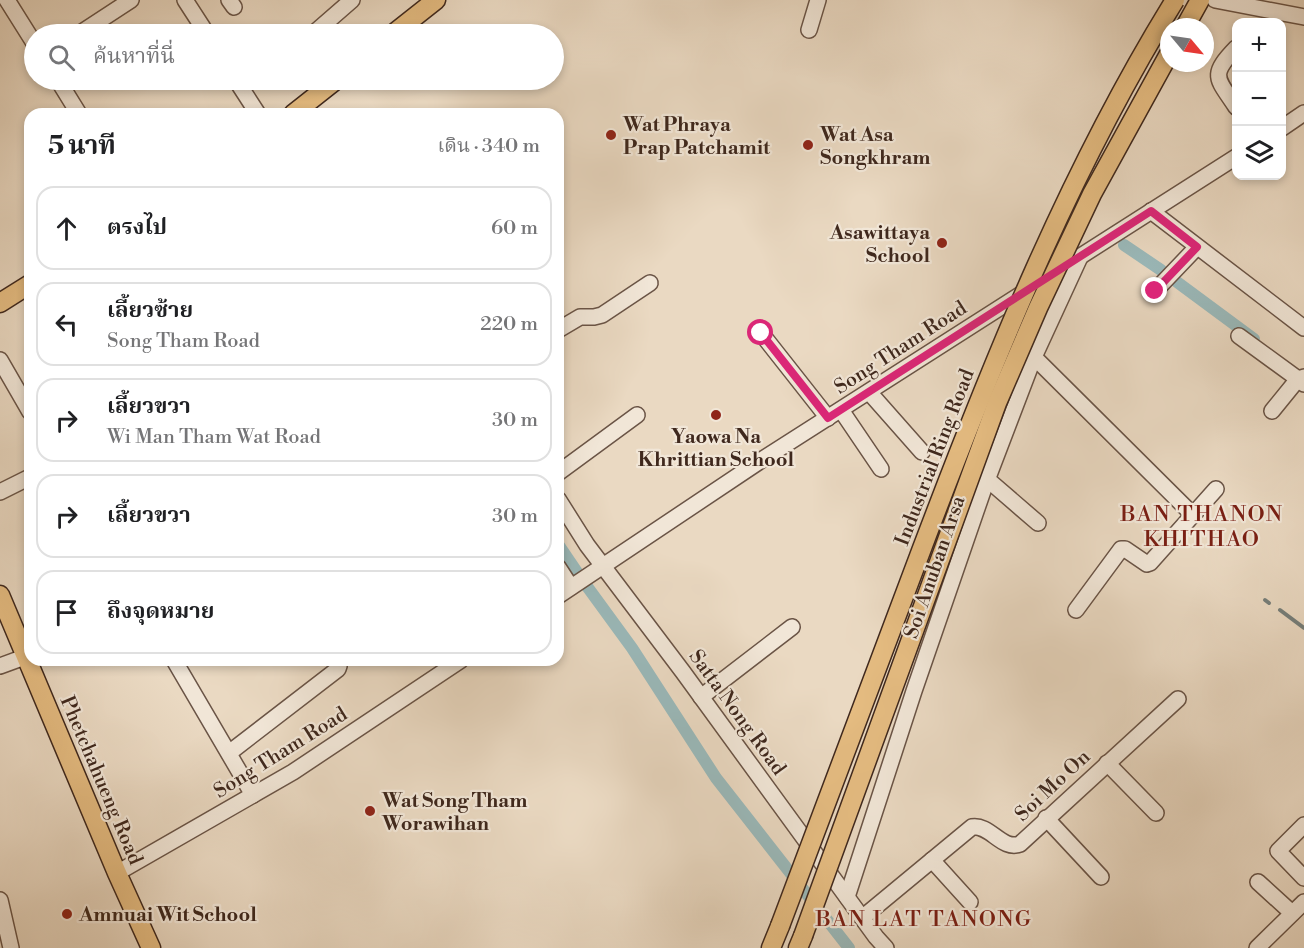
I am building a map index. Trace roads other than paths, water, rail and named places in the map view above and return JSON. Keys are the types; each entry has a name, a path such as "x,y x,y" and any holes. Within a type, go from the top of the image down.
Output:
{"main road":[{"path":"406,24 436,0"},
{"name":"Industrial Ring Road","path":"772,948 960,449 1005,337 1085,165 1175,0"},
{"path":"1190,18 1200,0"},
{"name":"Industrial Ring Road","path":"800,944 997,403 1092,194 1160,70"},
{"path":"304,108 325,90"},
{"path":"0,303 24,288"},
{"name":"Phetchahueng Road","path":"0,595 24,647"},
{"name":"Phetchahueng Road","path":"32,666 117,873 151,948"}],"street":[{"path":"7,0 24,27"},
{"path":"94,24 131,0"},
{"path":"185,0 201,24"},
{"path":"324,24 352,0"},
{"path":"809,30 818,0"},
{"path":"1215,0 1304,17"},
{"path":"1269,18 1276,12"},
{"path":"1232,52 1220,65 1217,73 1232,101"},
{"path":"64,90 75,108"},
{"path":"242,90 254,108"},
{"path":"1284,126 1304,113"},
{"name":"Song Tham Road","path":"564,592 834,414 1232,160"},
{"path":"1151,211 1304,328"},
{"path":"1155,291 1197,247"},
{"name":"Soi Anuban Arsa","path":"847,897 914,691 987,479 1034,357 1080,257"},
{"path":"564,326 580,316 602,315 650,283"},
{"path":"761,333 881,469"},
{"path":"1239,336 1302,380 1272,411"},
{"path":"1034,357 1192,514"},
{"path":"0,360 24,402"},
{"path":"869,392 922,452"},
{"path":"564,469 637,416"},
{"path":"987,479 1038,523"},
{"path":"0,492 24,480"},
{"path":"1076,610 1121,549 1125,549 1148,564 1216,489"},
{"name":"Satta Nong Road","path":"564,508 603,566 886,948"},
{"path":"564,576 572,587"},
{"path":"701,697 792,627"},
{"path":"0,666 24,657"},
{"path":"178,666 253,795"},
{"path":"229,753 339,666"},
{"name":"Song Tham Road","path":"117,873 293,772 452,666"},
{"name":"Soi Mo On","path":"862,918 972,827 982,827 1007,844 1014,846 1020,844 1178,699"},
{"path":"1107,763 1156,813"},
{"path":"1046,818 1101,877"},
{"path":"1304,825 1278,851 1304,878"},
{"path":"932,860 970,902"},
{"path":"1258,882 1292,913"},
{"path":"0,900 11,948"},
{"path":"1257,948 1304,902"}],"waterway":[{"path":"1124,245 1161,270"},
{"path":"1177,282 1254,339"},
{"path":"564,553 577,572"},
{"path":"586,585 632,648 716,778 849,948"},
{"path":"1265,600 1269,603"},
{"path":"1280,610 1304,628"}],"place":[{"name":"Wat Phraya Prap Patchamit","path":"611,135"},
{"name":"Wat Asa Songkhram","path":"808,145"},
{"name":"Asawittaya School","path":"942,243"},
{"name":"Yaowa Na Khrittian School","path":"716,415"},
{"name":"Wat Song Tham Worawihan","path":"370,811"},
{"name":"Amnuai Wit School","path":"67,914"}],"district":[{"name":"BAN THANON KHITHAO","path":"1202,526"},
{"name":"BAN LAT TANONG","path":"924,918"}]}
